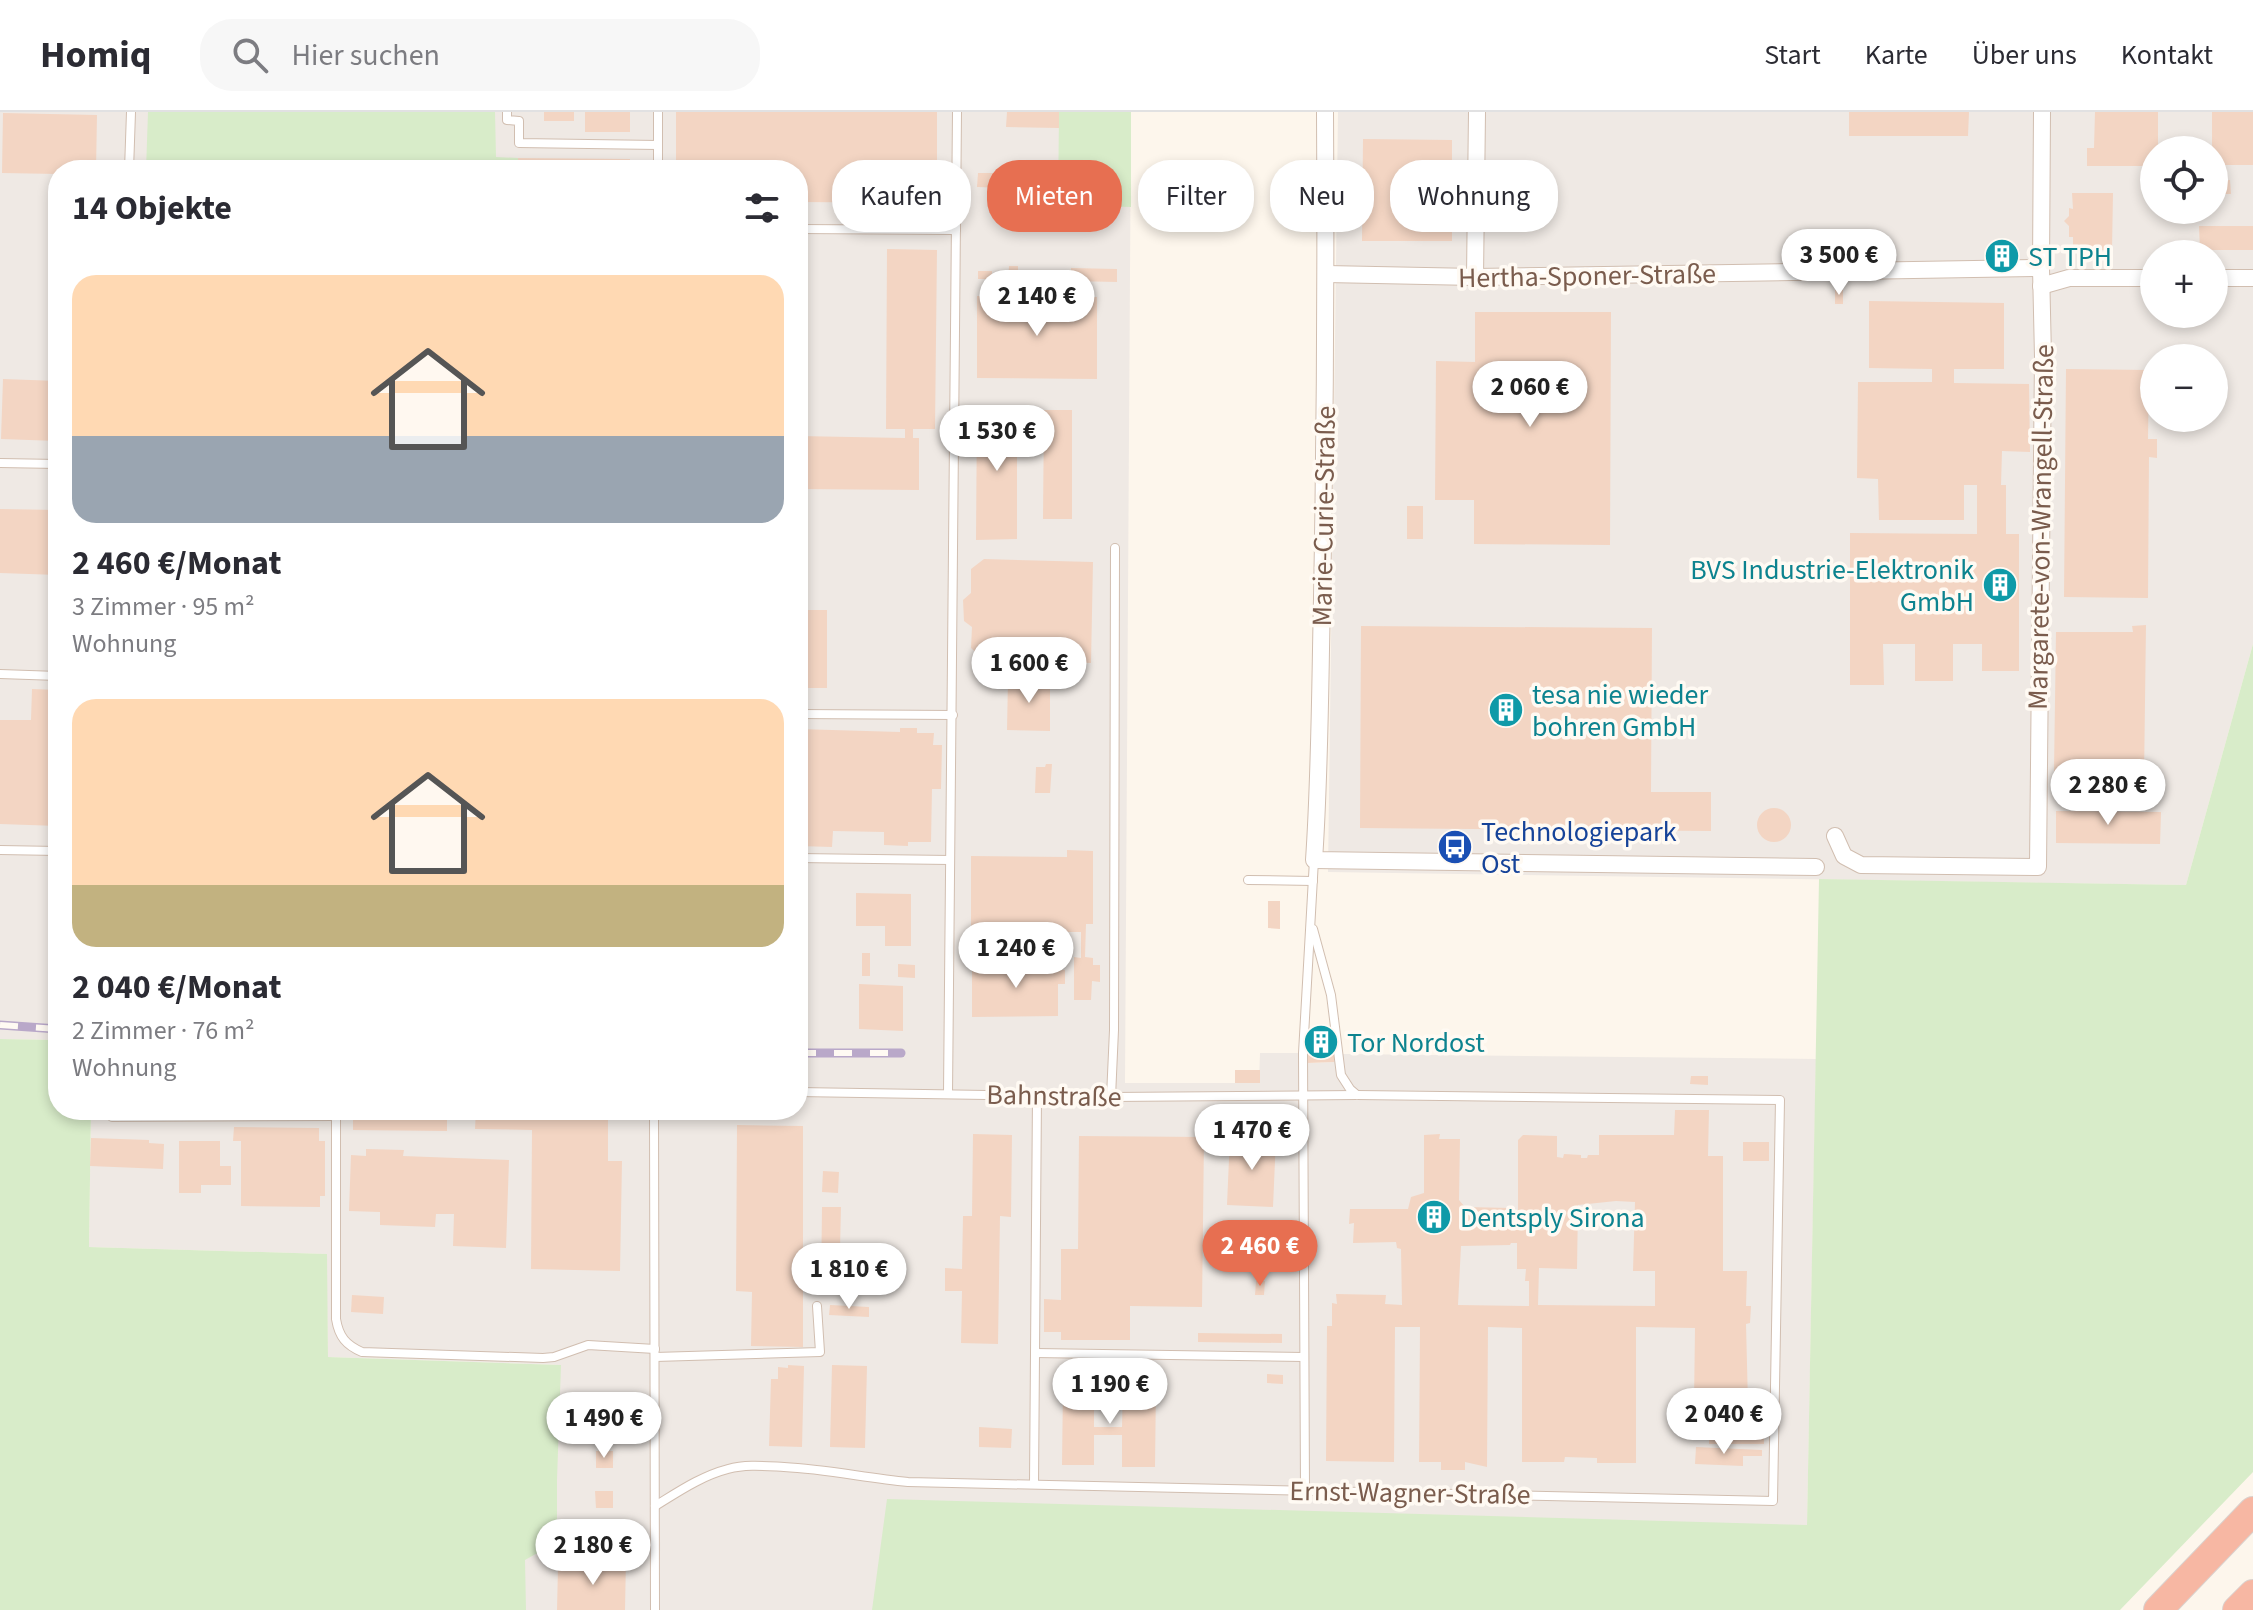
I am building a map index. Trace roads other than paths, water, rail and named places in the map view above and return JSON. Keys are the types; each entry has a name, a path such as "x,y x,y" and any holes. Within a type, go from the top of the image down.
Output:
{"highway":[{"path":"2158,1610 2253,1511"},
{"path":"2237,1610 2253,1594"}],"street":[{"name":"Marie-Curie-Straße","path":"1314,860 1326,274 1325,112"},
{"path":"1475,277 1477,112"},
{"name":"Margarete-von-Wrangell-Straße","path":"1835,836 1844,856 1861,865 2038,867 2042,112"},
{"name":"Hertha-Sponer-Straße","path":"1326,274 1475,277 2041,268"},
{"path":"2041,286 2069,278 2140,278"},
{"path":"2228,278 2253,278"},
{"path":"1314,860 1816,867"}],"lane":[{"path":"129,160 131,112"},
{"path":"507,112 507,120 519,121 519,143 658,145"},
{"path":"658,112 658,160"},
{"path":"957,112 957,160"},
{"path":"808,229 832,229"},
{"path":"948,1094 956,232"},
{"path":"0,463 48,464"},
{"path":"1111,1097 1114,1030 1115,548"},
{"path":"0,674 48,676"},
{"path":"808,714 953,715"},
{"path":"0,850 48,851"},
{"path":"808,858 950,860"},
{"name":"Marie-Curie-Straße","path":"1303,1095 1314,860"},
{"path":"1248,880 1313,881"},
{"path":"1310,920 1331,995 1341,1075 1357,1095"},
{"name":"Bahnstraße","path":"808,1092 1111,1097 1357,1095 1780,1100"},
{"path":"1034,1484 1037,1095"},
{"path":"1303,1095 1305,1490"},
{"name":"Ernst-Wagner-Straße","path":"655,1506 710,1475 756,1465 826,1469 908,1482 1773,1501 1780,1100"},
{"path":"336,1120 336,1319 338,1330 349,1346 362,1352 543,1358 588,1345 655,1353 820,1352 817,1306"},
{"path":"654,1120 655,1610"},
{"path":"1035,1353 1304,1357"}],"railway":[{"path":"0,1025 48,1028"},
{"path":"808,1053 901,1053"}],"place":[{"name":"ST TPH","path":"2002,256"},
{"name":"BVS Industrie-Elektronik GmbH","path":"2000,585"},
{"name":"tesa nie wieder bohren GmbH","path":"1506,710"},
{"name":"Technologiepark Ost","path":"1455,847"},
{"name":"Tor Nordost","path":"1321,1042"},
{"name":"Dentsply Sirona","path":"1434,1217"}]}
